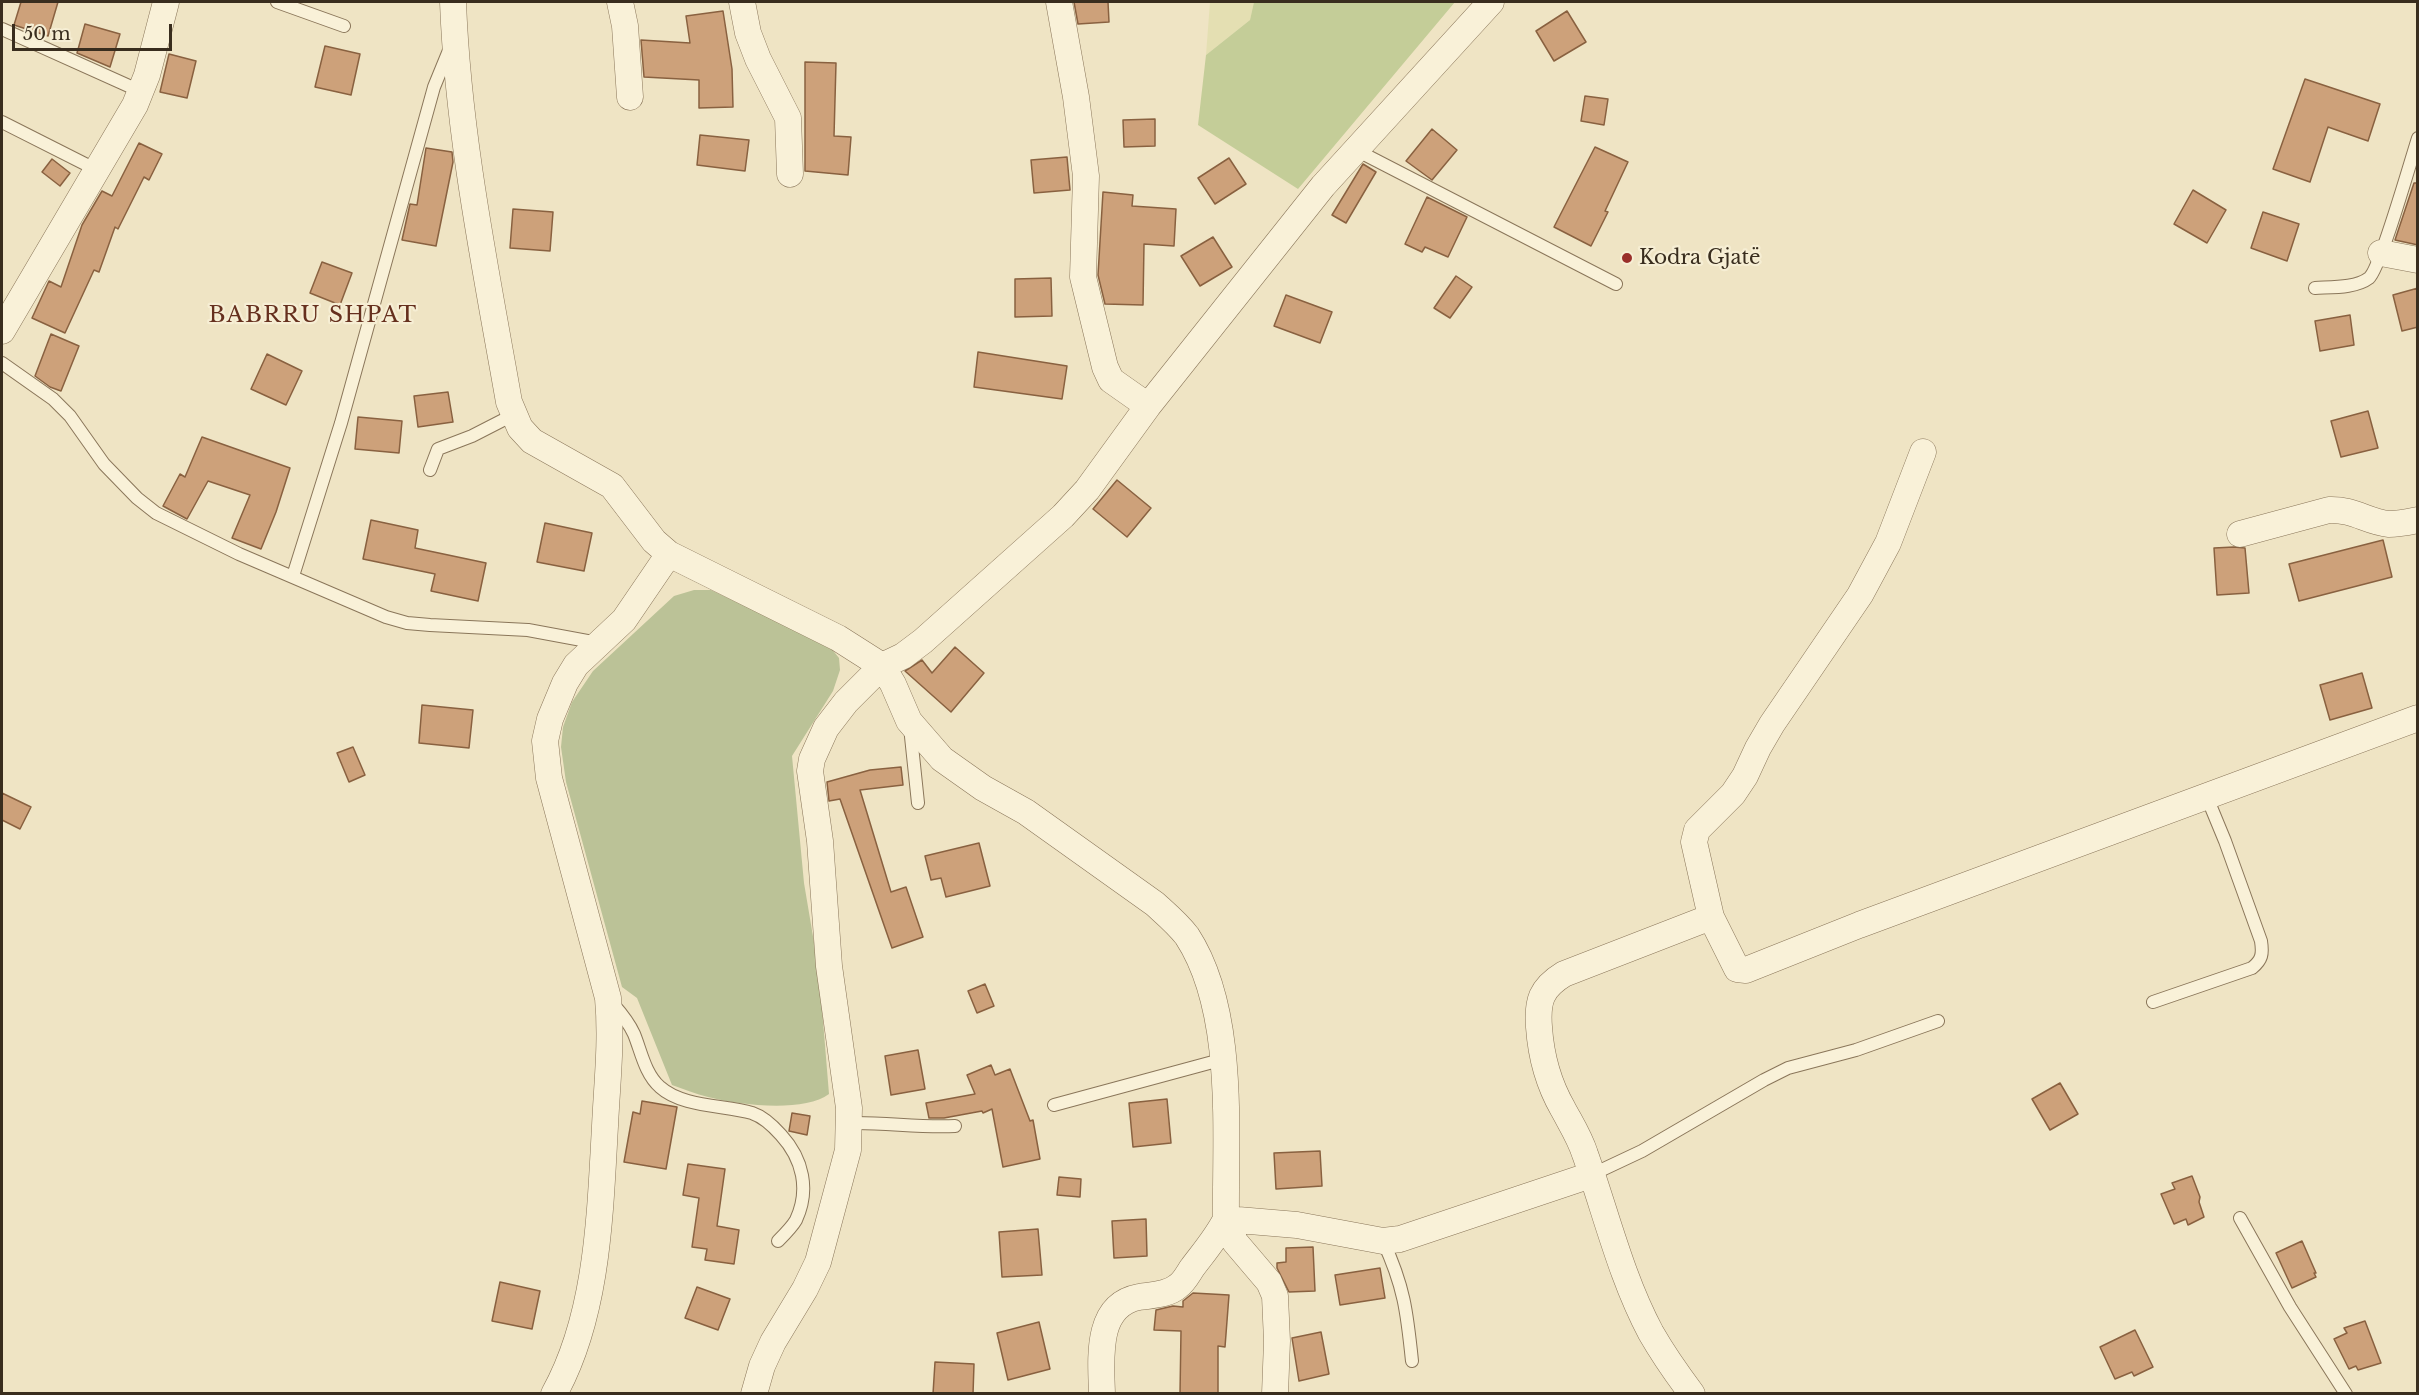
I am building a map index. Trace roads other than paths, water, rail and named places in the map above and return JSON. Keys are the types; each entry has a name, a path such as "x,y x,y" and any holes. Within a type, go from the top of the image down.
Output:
{"street":[{"path":"2,332 122,129 140,91 155,48 166,2"},
{"path":"453,2 455,38 476,211 509,402 520,428 532,441 612,486 654,541 669,554 838,638 882,666 893,684 909,722 926,743 959,773 1026,812 1172,918 1187,937 1211,993 1224,1059 1227,1098 1226,1219 1235,1242 1269,1282 1275,1296 1277,1341 1275,1394"},
{"path":"620,2 630,97"},
{"path":"742,2 748,33 758,59 788,117 790,174"},
{"path":"1059,2 1076,97 1086,176 1083,277 1105,367 1111,380 1148,406"},
{"path":"754,1394 762,1366 773,1342 805,1289 818,1262 848,1150 846,1079 829,966 820,841 810,771 817,744 846,702 882,666 903,656 923,641 1063,516 1087,490 1148,406 1263,260 1356,150 1491,2"},
{"path":"2381,253 2418,260"},
{"path":"1923,452 1888,543 1860,595 1772,724 1733,794 1697,830 1694,842 1711,917 1737,969 1746,970 1859,925 2418,718"},
{"path":"2240,534 2329,510 2349,511 2388,524 2418,520"},
{"path":"554,1394 570,1358 583,1318 592,1272 604,1141 610,1035 608,998 549,778 545,759 545,741 550,719 565,683 576,665 624,620 669,554"},
{"path":"1692,1394 1651,1332 1631,1288 1591,1175 1586,1154 1549,1082 1542,1058 1538,1016 1540,999 1552,981 1564,974 1711,917"},
{"path":"1226,1219 1297,1225 1383,1241 1421,1233 1591,1175"},
{"path":"1102,1394 1103,1340 1112,1312 1123,1303 1136,1298 1168,1293 1179,1286 1226,1219"}],"lane":[{"path":"278,2 344,26"},
{"path":"2,29 140,91"},
{"path":"293,576 341,423 434,87 455,38"},
{"path":"2,122 97,170"},
{"path":"2316,288 2363,282 2372,276 2418,138"},
{"path":"1356,150 1616,284"},
{"path":"2,363 53,399 70,416 104,464 136,498 156,513 239,555 293,576 375,613 407,623 528,630 598,643"},
{"path":"430,470 438,448 472,436 513,415"},
{"path":"909,722 918,803"},
{"path":"2153,1002 2252,968 2260,961 2261,941 2206,795"},
{"path":"608,998 633,1032 651,1077 660,1087 672,1095 754,1114 770,1123 786,1141 800,1164 804,1182 802,1201 795,1221 778,1241"},
{"path":"1591,1175 1642,1151 1788,1068 1856,1050 1938,1021"},
{"path":"1054,1105 1224,1059"},
{"path":"849,1123 891,1123 930,1128 955,1126"},
{"path":"2240,1218 2290,1307 2346,1394"},
{"path":"1383,1241 1402,1288 1407,1309 1412,1361"}],"place":[{"name":"Kodra Gjatë","path":"1627,258"}],"district":[{"name":"BABRRU SHPAT","path":"313,316"}]}
